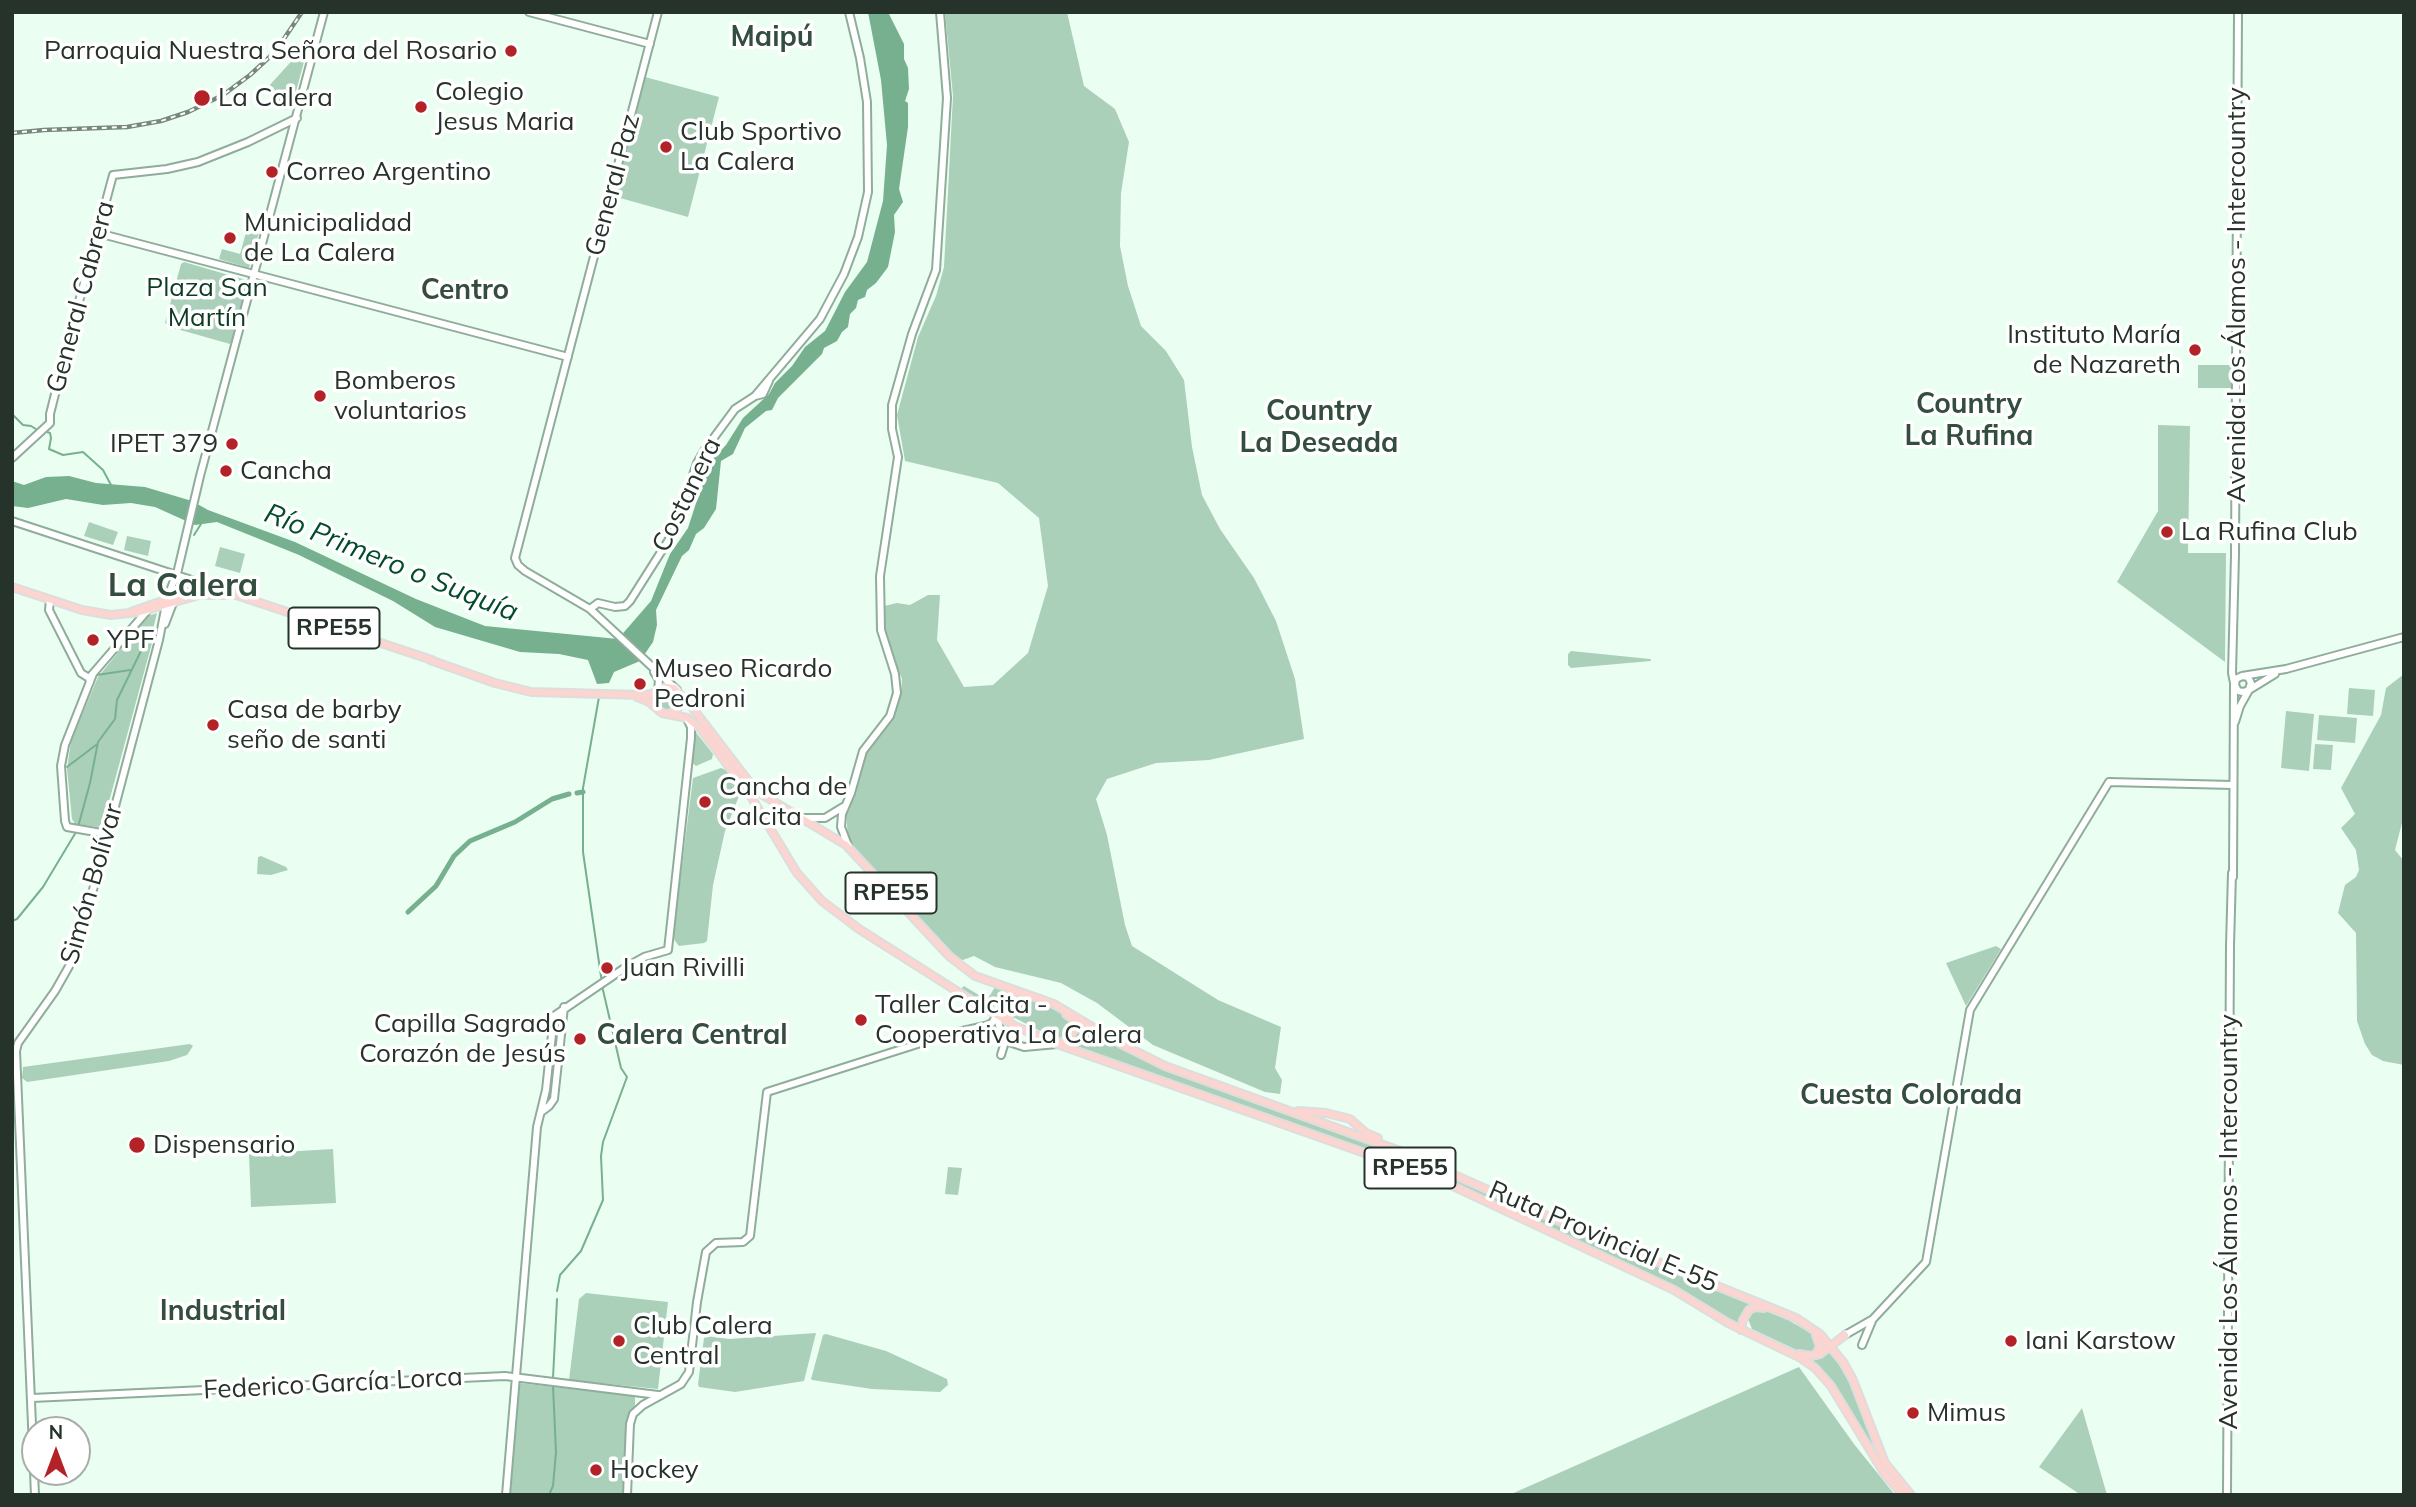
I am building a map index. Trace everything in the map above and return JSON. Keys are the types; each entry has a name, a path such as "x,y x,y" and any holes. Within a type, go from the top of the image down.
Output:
{"main road":[{"name":"RPE55","path":"12,587 98,614 150,609 171,600 210,594 238,595"},
{"name":"RPE55","path":"131,612 200,590 221,590 503,685 531,692 632,695 657,692 669,687 679,692 760,795 834,836 850,849"},
{"path":"657,692 654,701 658,709"},
{"path":"665,713 672,713 679,707 679,692"},
{"name":"RPE55","path":"632,695 645,699 665,713"},
{"path":"665,713 687,718"},
{"name":"RPE55","path":"687,718 701,729 725,759 797,873 822,901 853,925 995,1014"},
{"name":"Ruta Provincial E-55","path":"850,849 960,966 984,979 1055,1004 1135,1051 1221,1087 1436,1165 1586,1233 1796,1318 1820,1334 1843,1362 1853,1380 1885,1463 1911,1495"},
{"path":"995,1014 1008,993 1029,993"},
{"path":"1000,1002 1002,1013 1011,1019 1015,1026"},
{"path":"1055,1004 1073,1019 1075,1026 1068,1040 1057,1044"},
{"name":"Ruta Provincial E-55","path":"995,1014 1057,1044 1438,1179 1654,1280 1741,1330 1806,1362 1823,1376 1884,1473 1903,1495"},
{"name":"RPE55","path":"1221,1087 1303,1112 1326,1113 1350,1119 1366,1133 1419,1154 1436,1165"},
{"path":"1741,1330 1749,1310 1755,1307 1780,1310"},
{"name":"RPE55","path":"1745,1317 1747,1328 1765,1341"},
{"name":"RPE55","path":"1781,1349 1805,1356 1815,1355 1820,1348 1819,1339 1796,1318"},
{"path":"1815,1355 1832,1347 1845,1335"},
{"name":"RPE55","path":"1839,1340 1838,1347 1843,1362"}],"street":[{"name":"Simón Bolívar","path":"35,1495 16,1051 18,1043 55,991 76,954 324,12"},
{"path":"529,12 650,44"},
{"name":"General Paz","path":"590,609 525,571 517,563 516,551 658,12"},
{"name":"Costanera","path":"590,609 598,603 615,607 625,606 630,601 673,533 704,451 732,412 764,392 770,378 820,318 844,274 858,237 868,192 867,102 849,12"},
{"path":"850,849 841,823 845,806 863,751 890,716 897,693 895,674 881,630 880,576 898,457 892,429 892,405 912,334 936,270 947,98 940,12"},
{"name":"Avenida Los Álamos - Intercountry","path":"2227,1495 2238,12"},
{"path":"282,126 297,118"},
{"path":"282,126 290,130 292,136"},
{"name":"General Cabrera","path":"12,458 47,428 51,420 66,350 113,175 186,166 282,126"},
{"path":"99,233 568,357"},
{"path":"12,521 221,590"},
{"path":"50,600 49,610 81,673 90,678"},
{"name":"Simón Bolívar","path":"159,640 173,603 171,600"},
{"path":"52,615 57,611 59,603"},
{"path":"107,834 71,827 62,771 63,756 90,678 140,617 150,609"},
{"path":"590,609 679,692"},
{"path":"2286,669 2249,690 2240,692 2234,685 2244,676 2286,669 2404,637"},
{"path":"2233,661 2236,668 2251,682 2238,711 2233,738"},
{"path":"651,667 658,678 657,692"},
{"path":"506,1495 537,1127 546,1090 554,1016 595,986 644,957 668,950 691,734 687,718"},
{"path":"1845,1335 1873,1319 1920,1270 1927,1258 1970,1010 2109,782 2233,785"},
{"path":"803,818 825,818 845,806"},
{"path":"541,1112 554,1099 564,1007"},
{"path":"635,1411 684,1382 689,1372 696,1302 706,1252 716,1243 743,1242 750,1236 767,1092 956,1032 988,1025 995,1014"},
{"path":"995,1014 1004,1047 1001,1055"},
{"path":"956,1032 981,1034 1024,1047 1057,1044"},
{"path":"1863,1345 1873,1319"},
{"name":"Federico García Lorca","path":"32,1398 479,1377 514,1377 661,1395"},
{"path":"628,1495 630,1424 639,1401 633,1392"}],"green space":[{"path":"945,12 1067,12 1084,86 1115,109 1129,142 1121,193 1120,246 1128,286 1141,326 1166,351 1184,380 1192,447 1202,495 1220,529 1254,578 1276,621 1295,679 1304,739 1209,760 1156,763 1107,779 1096,799 1107,835 1125,925 1132,946 1218,1000 1281,1027 1275,1068 1282,1080 1280,1094 1265,1092 1153,1045 1097,1003 1061,983 995,967 974,956 960,961 853,847 848,837 846,814 865,752 892,719 901,693 902,679 885,634 884,606 897,603 910,605 928,595 940,595 937,640 964,687 993,685 1028,653 1048,586 1039,518 998,483 905,461 897,415 918,337 936,296 944,267 953,96"},
{"path":"307,51 292,106 286,110 268,87 298,54"},
{"name":"Club Sportivo La Calera","path":"645,77 719,97 688,217 613,196"},
{"path":"247,229 259,232 249,268 219,259 222,249 240,254"},
{"name":"Plaza San Martín","path":"184,262 246,280 247,286 234,339 230,344 170,327 165,323 181,264"},
{"path":"2198,365 2231,365 2231,388 2198,388"},
{"name":"La Rufina Club","path":"2158,425 2190,426 2188,553 2226,553 2225,662 2117,582 2158,511"},
{"path":"89,522 118,532 113,545 84,536"},
{"path":"127,536 151,541 148,556 124,550"},
{"path":"220,547 245,554 240,573 215,566"},
{"path":"157,613 150,642 152,643 103,824 98,827 75,824 72,819 67,769 71,741 98,677 148,616"},
{"path":"1571,651 1651,661 1571,668 1568,665 1568,654"},
{"path":"2404,674 2404,815 2395,850 2404,861 2404,1065 2383,1061 2372,1055 2365,1044 2357,1021 2356,933 2338,913 2345,885 2356,877 2359,870 2356,850 2341,828 2355,814 2341,788 2381,715 2386,688"},
{"path":"2349,688 2375,690 2373,716 2347,714"},
{"path":"667,689 675,692 678,700 675,708 667,711 659,708 656,700 659,692"},
{"path":"2286,711 2314,714 2309,771 2281,768"},
{"path":"2319,715 2357,718 2355,743 2317,740"},
{"path":"695,731 713,754 712,759 696,766 691,762"},
{"path":"2315,744 2333,745 2331,770 2313,769"},
{"path":"721,768 729,771 741,791 725,831 713,885 707,941 679,946 673,936 693,778"},
{"path":"261,856 288,870 271,875 257,874 258,857"},
{"path":"1996,946 2001,949 1966,1006 1946,963"},
{"path":"964,986 987,1000 995,987 1002,989 993,1009 960,990"},
{"path":"1017,994 1066,1016 1071,1025 1067,1035 1061,1039 1052,1037 1005,1013 1002,1005 1005,999 1009,995"},
{"path":"1077,1022 1181,1075 1415,1159 1756,1304 1745,1310 1739,1326 1648,1273 1436,1175 1069,1046 1077,1032"},
{"path":"190,1044 193,1046 187,1055 169,1061 27,1082 22,1078 23,1067"},
{"path":"333,1149 336,1203 251,1207 249,1154"},
{"path":"948,1167 962,1168 958,1195 945,1194"},
{"name":"Club Calera Central","path":"586,1293 668,1302 658,1389 569,1380 579,1299"},
{"path":"1755,1310 1764,1310 1811,1333 1818,1342 1816,1350 1805,1354 1752,1329 1748,1319"},
{"path":"816,1333 804,1381 735,1392 699,1387 706,1336 729,1339"},
{"path":"823,1335 886,1351 947,1379 948,1385 940,1392 872,1389 812,1380"},
{"path":"1830,1349 1848,1376 1877,1453 1900,1487 1882,1466 1828,1378 1813,1361"},
{"path":"1799,1367 1854,1444 1895,1495 1509,1495"},
{"path":"519,1383 635,1396 635,1405 627,1424 625,1495 510,1495"},
{"path":"2082,1408 2107,1495 2081,1495 2039,1467"}],"shaded area":[{"path":"868,12 888,12 904,44 904,59 908,68 909,89 905,101 908,103 908,127 899,189 903,202 894,215 895,232 888,267 867,290 865,297 858,300 856,308 850,314 848,327 837,341 824,348 822,354 778,398 772,410 766,411 745,428 733,454 721,461 716,509 704,528 696,534 689,550 682,556 656,610 657,625 653,642 640,661 614,672 609,683 597,684 588,660 559,654 520,652 435,627 393,601 299,555 217,522 195,525 155,507 131,503 103,505 66,499 28,508 12,506 12,481 24,485 46,477 69,476 96,483 145,487 192,501 208,510 295,542 416,599 485,626 618,639 651,601 670,554 688,528 704,472 710,462 726,445 743,418 769,394 805,347 825,331 845,292 867,262 883,201 887,145 881,80"}],"waterway":[{"path":"12,414 23,425 39,431"},
{"path":"44,431 50,433 49,449 63,455 83,452 103,470 111,485"},
{"path":"194,535 201,524"},
{"path":"78,827 98,742 115,719 117,700 142,649"},
{"path":"97,675 130,670"},
{"path":"557,1291 560,1275 581,1251 603,1200 603,1142 627,1077 621,1068 603,990 583,852 583,788 599,697"},
{"path":"67,767 96,745"},
{"path":"577,793 583,792"},
{"path":"408,912 436,886 454,856 470,841 515,822 552,799 569,794"},
{"path":"12,921 17,919 43,887 76,832"},
{"path":"553,1378 557,1299"},
{"path":"549,1495 553,1486 556,1452 553,1386"}],"railway":[{"path":"12,133 127,127 161,121 188,112 223,95 250,75 275,52 302,12"}],"place":[{"name":"Parroquia Nuestra Señora del Rosario","path":"511,51"},
{"name":"La Calera","path":"202,98"},
{"name":"Colegio Jesus Maria","path":"421,107"},
{"name":"Club Sportivo La Calera","path":"666,147"},
{"name":"Correo Argentino","path":"272,172"},
{"name":"Municipalidad de La Calera","path":"230,238"},
{"name":"Instituto María de Nazareth","path":"2195,350"},
{"name":"Bomberos voluntarios","path":"320,396"},
{"name":"IPET 379","path":"232,444"},
{"name":"Cancha","path":"226,471"},
{"name":"La Rufina Club","path":"2167,532"},
{"name":"YPF","path":"93,640"},
{"name":"Museo Ricardo Pedroni","path":"640,684"},
{"name":"Casa de barby seño de santi","path":"213,725"},
{"name":"Cancha de Calcita","path":"705,802"},
{"name":"Juan Rivilli","path":"607,968"},
{"name":"Taller Calcita - Cooperativa La Calera","path":"861,1020"},
{"name":"Capilla Sagrado Corazón de Jesús","path":"580,1039"},
{"name":"Dispensario","path":"137,1145"},
{"name":"Club Calera Central","path":"619,1341"},
{"name":"Iani Karstow","path":"2011,1341"},
{"name":"Mimus","path":"1913,1413"},
{"name":"Hockey","path":"596,1470"}],"district":[{"name":"Maipú","path":"772,38"},
{"name":"Centro","path":"465,291"},
{"name":"Country La Rufina","path":"1969,421"},
{"name":"Country La Deseada","path":"1319,428"},
{"name":"La Calera","path":"183,586"},
{"name":"Calera Central","path":"692,1036"},
{"name":"Cuesta Colorada","path":"1911,1096"},
{"name":"Industrial","path":"223,1312"}],"water label":[{"name":"Río Primero o Suquía","path":"391,563"}]}
